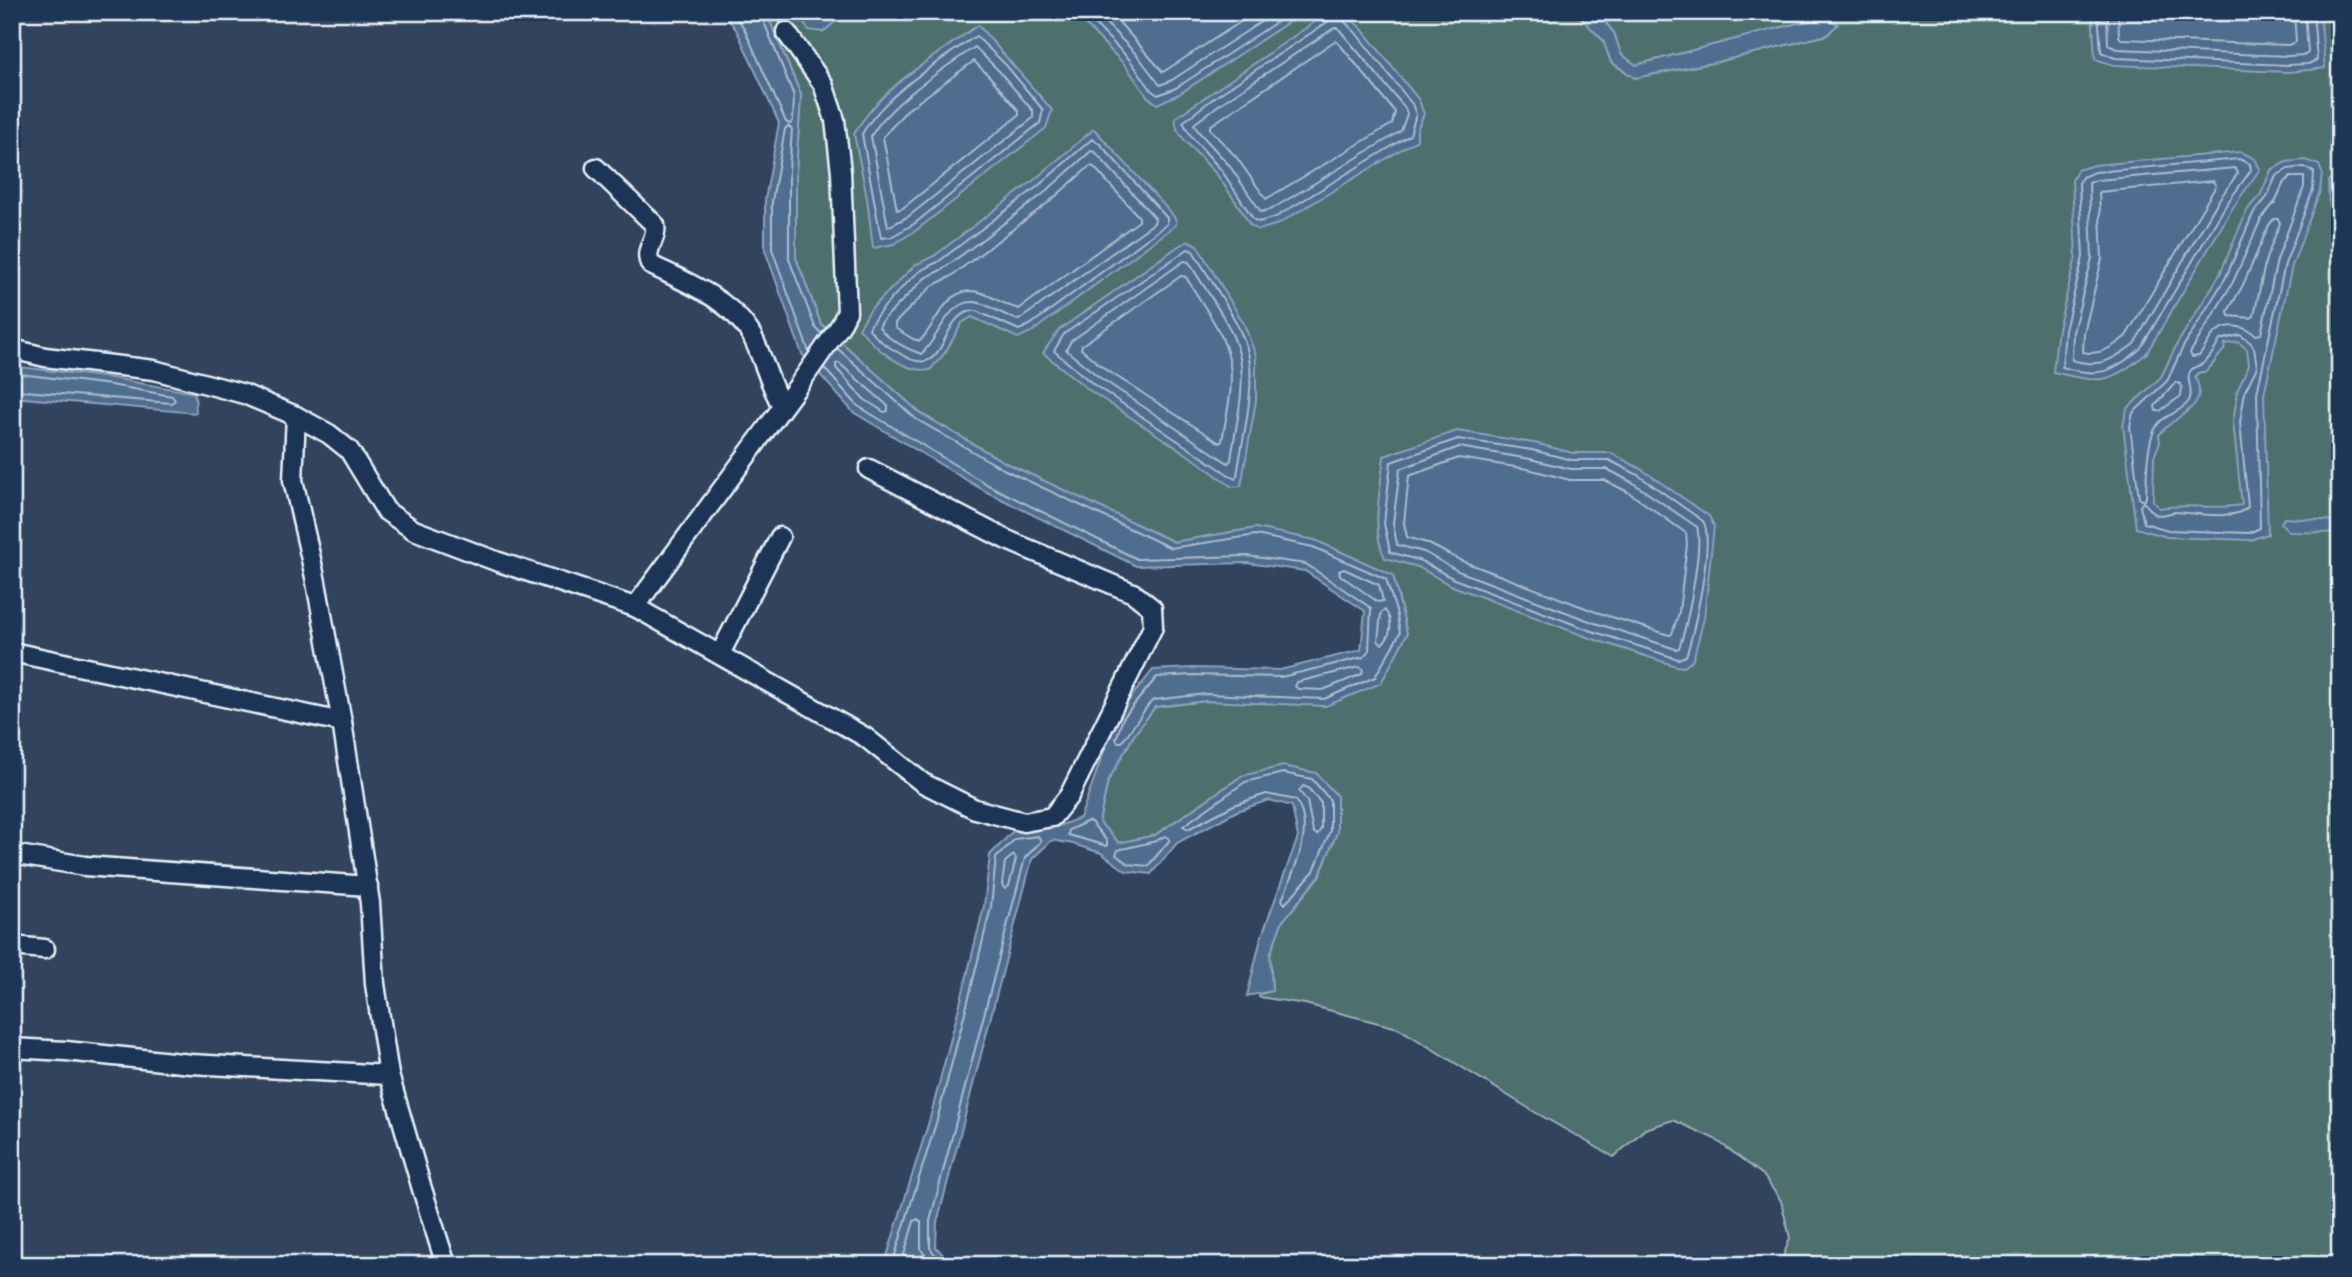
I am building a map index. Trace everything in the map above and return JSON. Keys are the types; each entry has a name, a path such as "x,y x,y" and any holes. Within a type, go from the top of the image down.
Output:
{"street":[{"path":"635,607 798,386 847,312 841,172 835,120 823,84 786,32"},
{"path":"596,168 656,225 657,232 648,252 651,265 711,296 742,321 752,337 771,386 782,406"},
{"path":"12,349 45,357 154,370 244,394 296,415 349,450 386,511 414,530 496,561 635,607 864,737 923,783 975,809 1024,822 1052,817 1069,796 1153,627 1152,608 1133,593 1007,540 869,469"},
{"path":"296,415 293,480 315,577 342,722 368,886 375,984 389,1075 446,1265"},
{"path":"720,654 780,537"},
{"path":"12,652 342,722"},
{"path":"12,853 85,866 368,886"},
{"path":"12,946 45,949"},
{"path":"12,1048 191,1064 389,1075"}],"green space":[{"path":"766,12 1575,12 1603,40 1611,62 1635,78 1717,62 1827,35 1837,24 1794,24 1636,65 1621,54 1614,33 1597,12 2340,12 2340,1265 1780,1265 1790,1238 1781,1201 1763,1175 1715,1139 1673,1120 1645,1129 1614,1157 1398,1028 1305,1004 1259,997 1260,994 1272,991 1270,955 1282,922 1320,875 1337,832 1242,776 1155,835 1119,843 1099,822 1108,781 1134,735 1155,707 1206,701 1259,702 1407,634 1393,575 1256,528 1174,542 1006,463 920,413 821,324 796,258 796,171 801,95"}],"water":[{"path":"723,12 766,12 801,95 796,171 796,258 821,324 920,413 1006,463 1174,542 1256,528 1315,540 1393,575 1407,634 1381,683 1326,706 1206,701 1155,707 1134,735 1108,781 1099,822 1119,843 1155,835 1242,776 1283,766 1316,773 1337,796 1337,832 1320,875 1282,922 1270,955 1272,991 1247,996 1261,938 1298,837 1292,806 1269,800 1237,811 1177,843 1151,874 1126,871 1101,853 1052,840 1032,859 937,1223 936,1247 952,1265 890,1265 887,1256 930,1118 962,996 984,906 990,855 1012,832 1056,827 1080,818 1117,715 1153,670 1280,670 1361,650 1365,611 1305,571 1247,563 1136,566 985,491 853,412 802,354 765,250 765,200 779,123 737,31"},
{"path":"795,12 847,12 823,32 809,30"},
{"path":"1073,12 1304,12 1179,94 1157,104 1147,96 1125,65"},
{"path":"1329,12 1344,12 1361,28 1419,100 1424,114 1417,130 1417,140 1278,224 1259,230 1250,225 1217,175 1185,141 1177,129 1175,118"},
{"path":"1575,12 1597,12 1614,33 1621,54 1636,65 1794,24 1826,18 1838,24 1827,35 1717,62 1635,78 1611,62 1603,40"},
{"path":"2092,12 2320,12 2325,68 2289,72 2114,65 2095,59"},
{"path":"978,25 1052,110 1046,128 918,229 894,244 873,248 867,198 854,134 865,117 894,87"},
{"path":"1094,129 1172,214 1176,225 1033,331 1018,338 972,317 962,323 945,353 930,370 910,368 890,358 866,336 859,328 871,309 915,265 934,256 1033,181"},
{"path":"2241,152 2255,159 2260,169 2232,209 2146,354 2122,371 2102,379 2053,372 2058,329 2076,257 2072,181 2077,170 2094,165"},
{"path":"2305,160 2319,165 2322,173 2320,191 2292,266 2264,394 2268,534 2250,540 2167,537 2136,528 2123,425 2127,409 2161,377 2177,344 2220,274 2247,210 2261,194 2271,170 2286,162","holes":["2238,342 2247,349 2249,365 2238,389 2233,422 2242,505 2159,508 2153,501 2154,457 2160,442 2159,435 2195,404 2199,388 2195,377 2198,373 2207,371 2224,350 2225,344"]},
{"path":"2336,170 2340,170 2340,212 2329,203 2328,182"},
{"path":"1189,241 1197,245 1244,324 1256,356 1256,401 1241,486 1232,487 1089,390 1043,353 1059,330"},
{"path":"12,366 112,378 195,393 196,413 12,397"},
{"path":"1457,431 1534,443 1573,453 1611,453 1641,469 1709,516 1714,526 1704,618 1693,660 1684,667 1676,666 1587,637 1450,585 1418,567 1385,558 1377,521 1384,456"},
{"path":"2284,518 2340,521 2340,533 2290,532 2281,523"}]}
